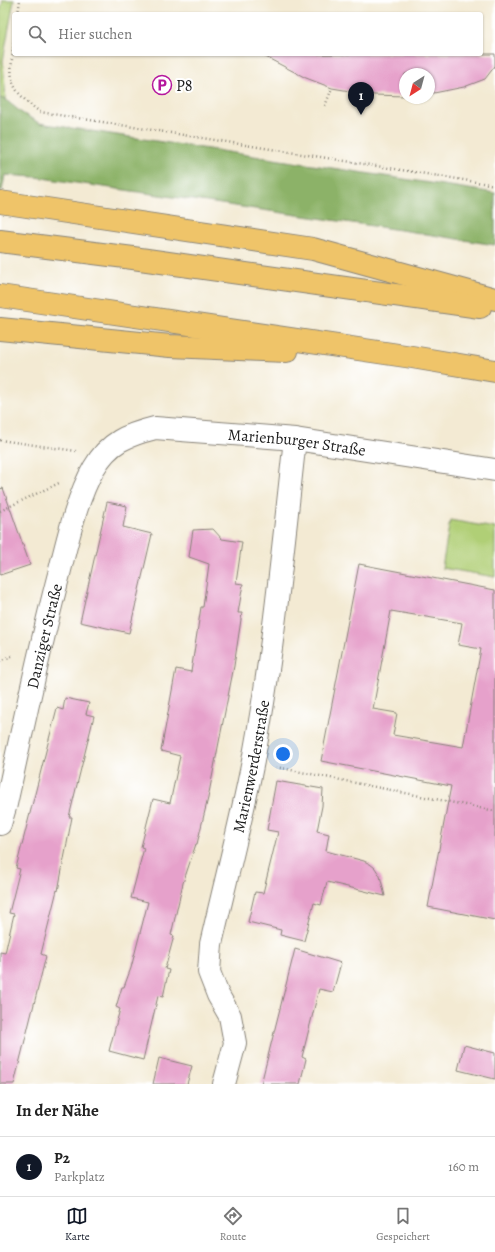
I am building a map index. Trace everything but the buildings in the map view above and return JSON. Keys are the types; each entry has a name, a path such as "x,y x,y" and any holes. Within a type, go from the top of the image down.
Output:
{"highway":[{"path":"0,202 313,249 495,299"},
{"path":"0,241 133,258 495,309"},
{"path":"0,296 412,357 495,371"},
{"path":"0,329 170,346 412,357"}],"street":[{"name":"Marienburger Straße","path":"104,454 118,441 134,433 155,428 295,439 495,470"},
{"name":"Marienwerderstraße","path":"224,1084 235,1044 230,1016 218,995 209,972 210,944 252,762 268,669 278,595 295,439"},
{"name":"Danziger Straße","path":"0,824 6,804 41,644 64,555 82,492 94,468 104,454"}],"path":[{"path":"18,12 20,0"},
{"path":"12,56 11,67 12,84 23,100 40,112 495,186"},
{"path":"325,106 332,88"},
{"path":"0,440 104,454"},
{"path":"0,511 59,483"},
{"path":"252,762 495,811"}],"green space":[{"path":"3,0 14,0 3,61 6,100 0,98 0,13"},
{"path":"0,98 6,100 22,113 39,123 495,193 495,245 35,177 5,175 2,191 0,190"},
{"path":"450,520 495,528 495,577 442,568"}],"place":[{"name":"P8","path":"162,85"},
{"name":"P2","path":"361,115"}]}
